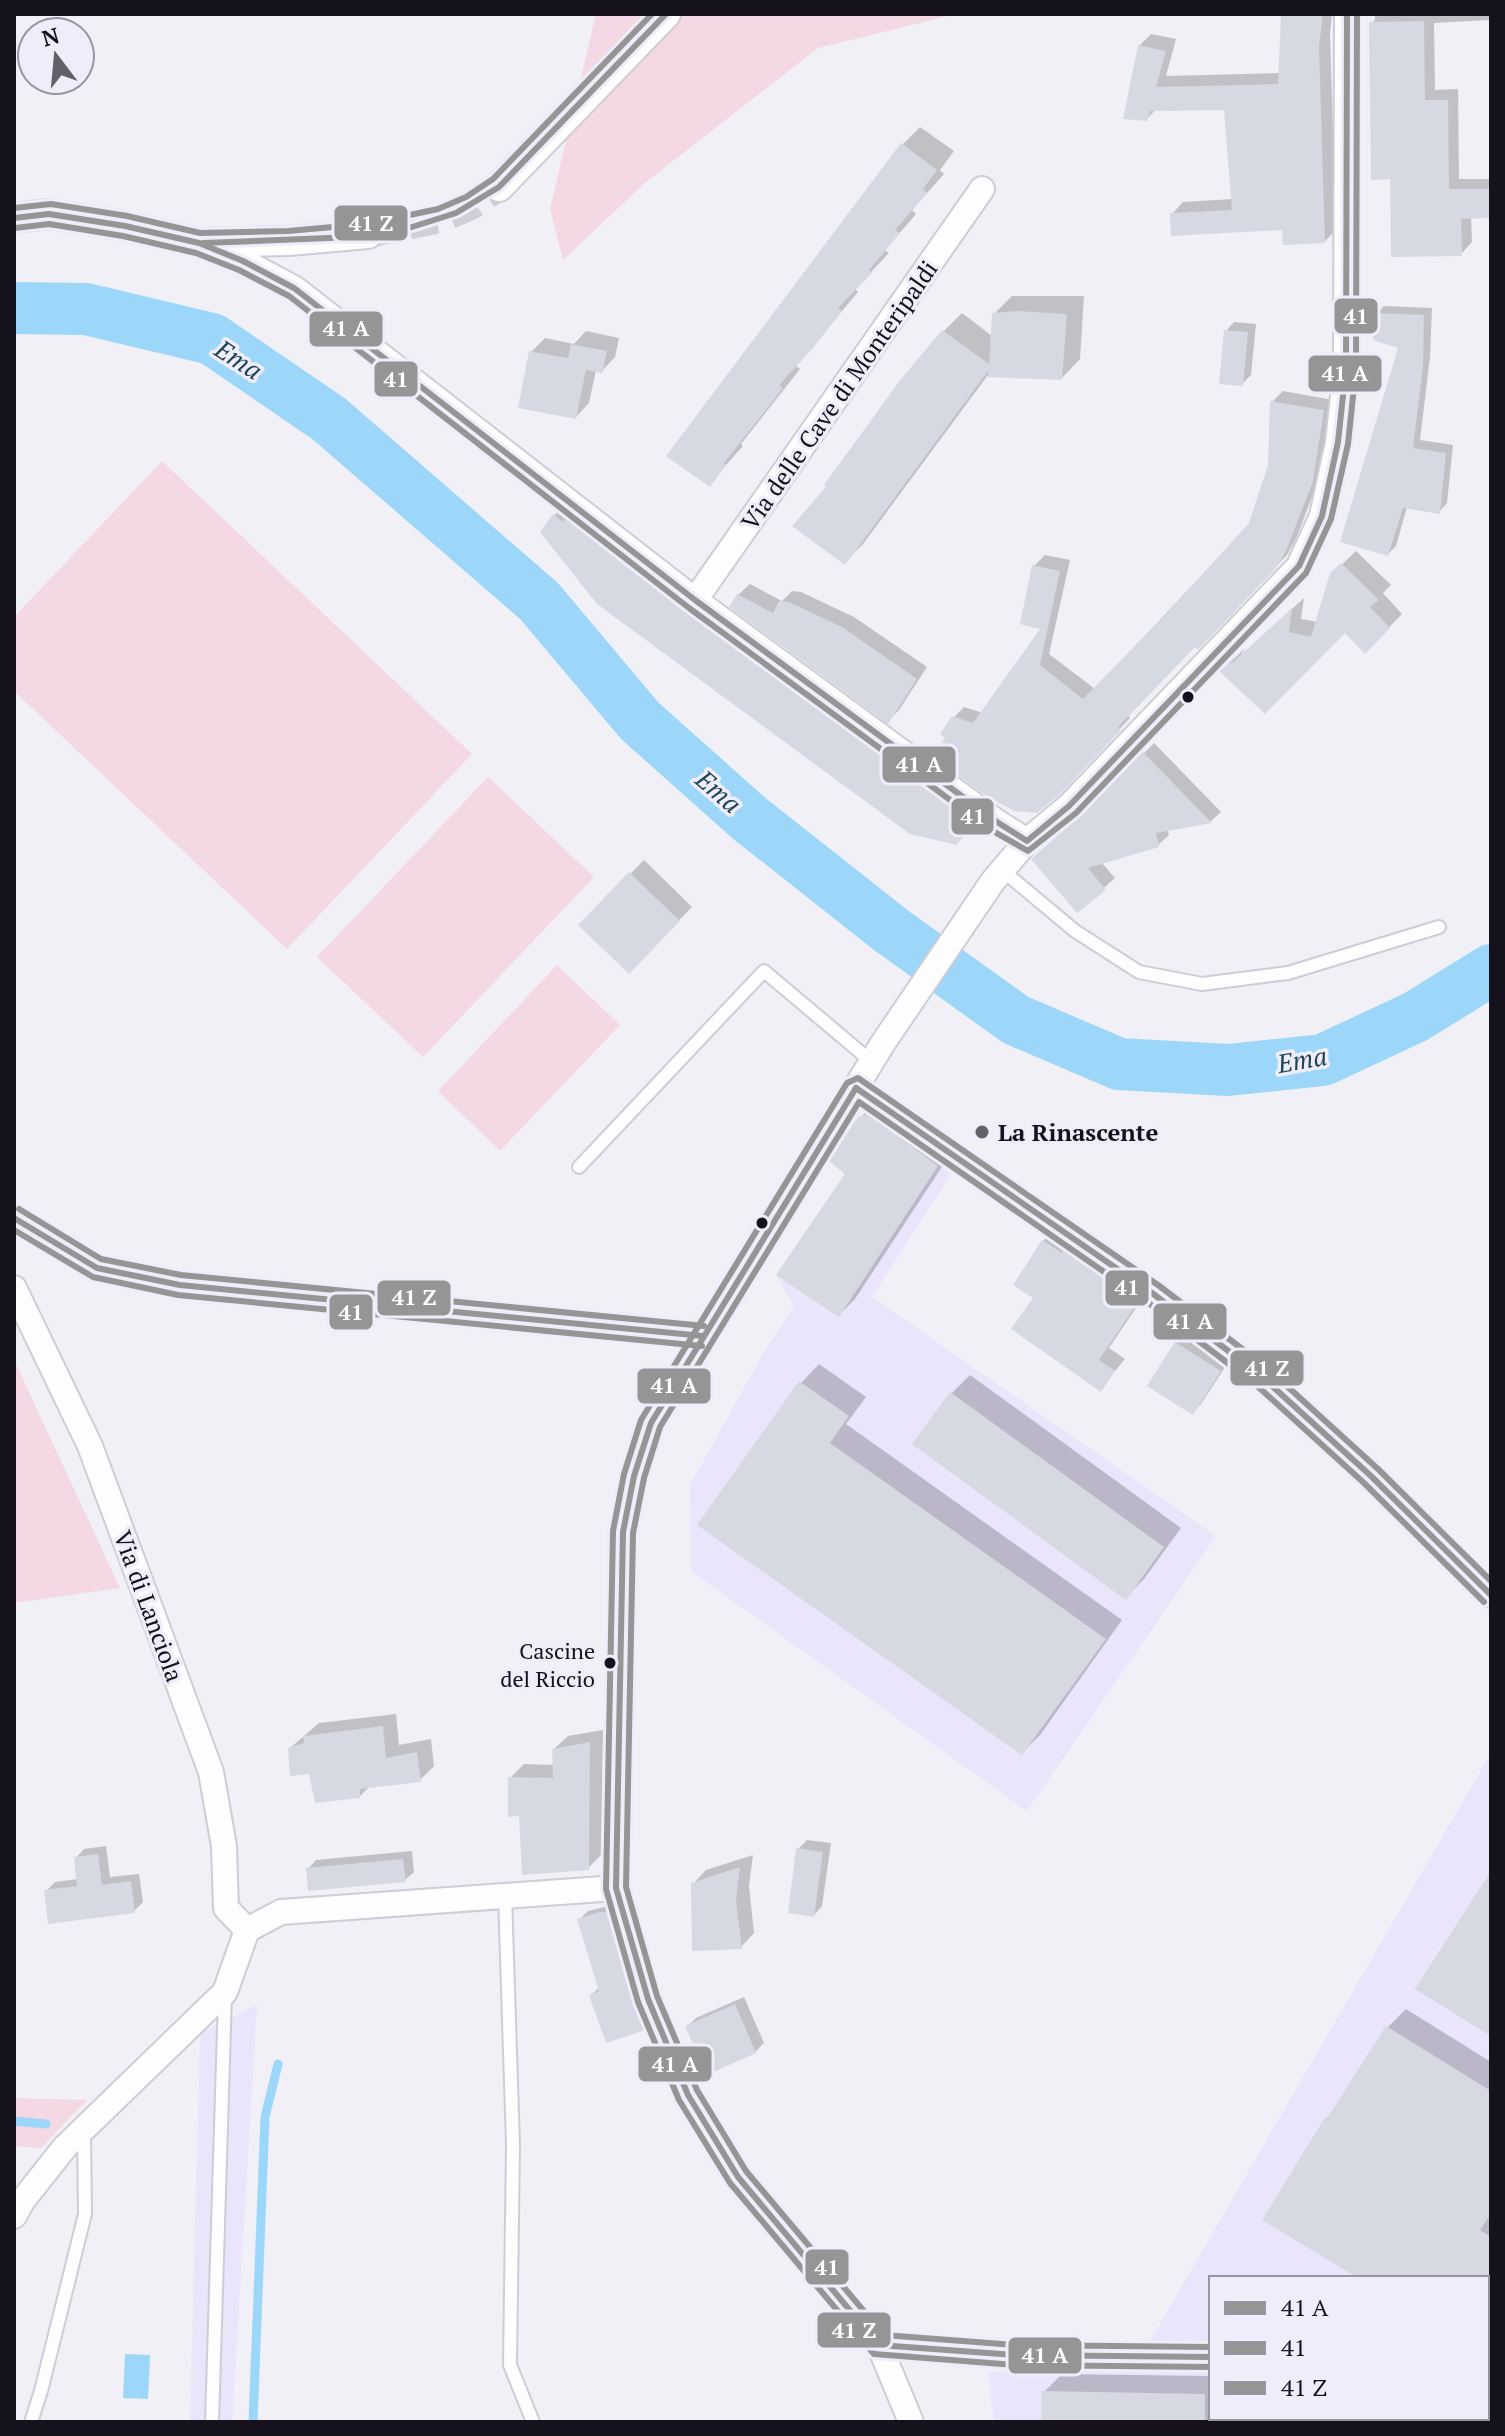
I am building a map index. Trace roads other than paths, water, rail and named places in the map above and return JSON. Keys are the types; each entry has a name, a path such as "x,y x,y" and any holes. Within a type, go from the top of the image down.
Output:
{"street":[{"path":"499,187 666,14"},
{"path":"911,2422 879,2345 738,2177 688,2095 648,1999 616,1888 623,1532 634,1476 651,1423 877,1053 998,875 1027,841 1069,806 1299,566 1322,516 1338,442 1346,368 1347,14"},
{"name":"Via delle Cave di Monteripaldi","path":"695,600 982,189"},
{"path":"14,218 49,214 125,226 199,243 243,261 294,288 695,600 1027,841"},
{"path":"199,243 289,241 368,234"},
{"path":"856,1088 1152,1293 1260,1375 1371,1476 1491,1595"},
{"path":"14,1218 97,1268 180,1285 703,1336"},
{"name":"Via di Lanciola","path":"14,1288 90,1446 211,1772 224,1846 226,1908 247,1930"},
{"path":"14,2216 65,2147 225,1992 247,1930 281,1912 616,1888"},
{"path":"879,2345 1015,2355 1209,2357"}],"lane":[{"path":"998,875 1075,931 1139,972 1202,984 1288,973 1439,927"},
{"path":"579,1167 764,971 877,1053"},
{"path":"505,1895 513,2145 510,2365 533,2422"},
{"path":"212,2422 225,1992"},
{"path":"31,2422 85,2214 84,2128"}],"water":[{"path":"125,2354 150,2355 148,2399 123,2398"}],"waterway":[{"name":"Ema","path":"14,308 86,309 212,339 329,419 539,601 640,721 750,819 892,931 1016,1020 1119,1064 1228,1070 1323,1060 1415,1017 1491,970"},
{"path":"253,2422 265,2117 278,2064"},
{"path":"14,2121 46,2124"}],"tunnel":[{"path":"368,234 441,219 471,206 499,187"}],"place":[{"name":"La Rinascente","path":"982,1132"},
{"name":"Cascine del Riccio","path":"610,1663"}]}
